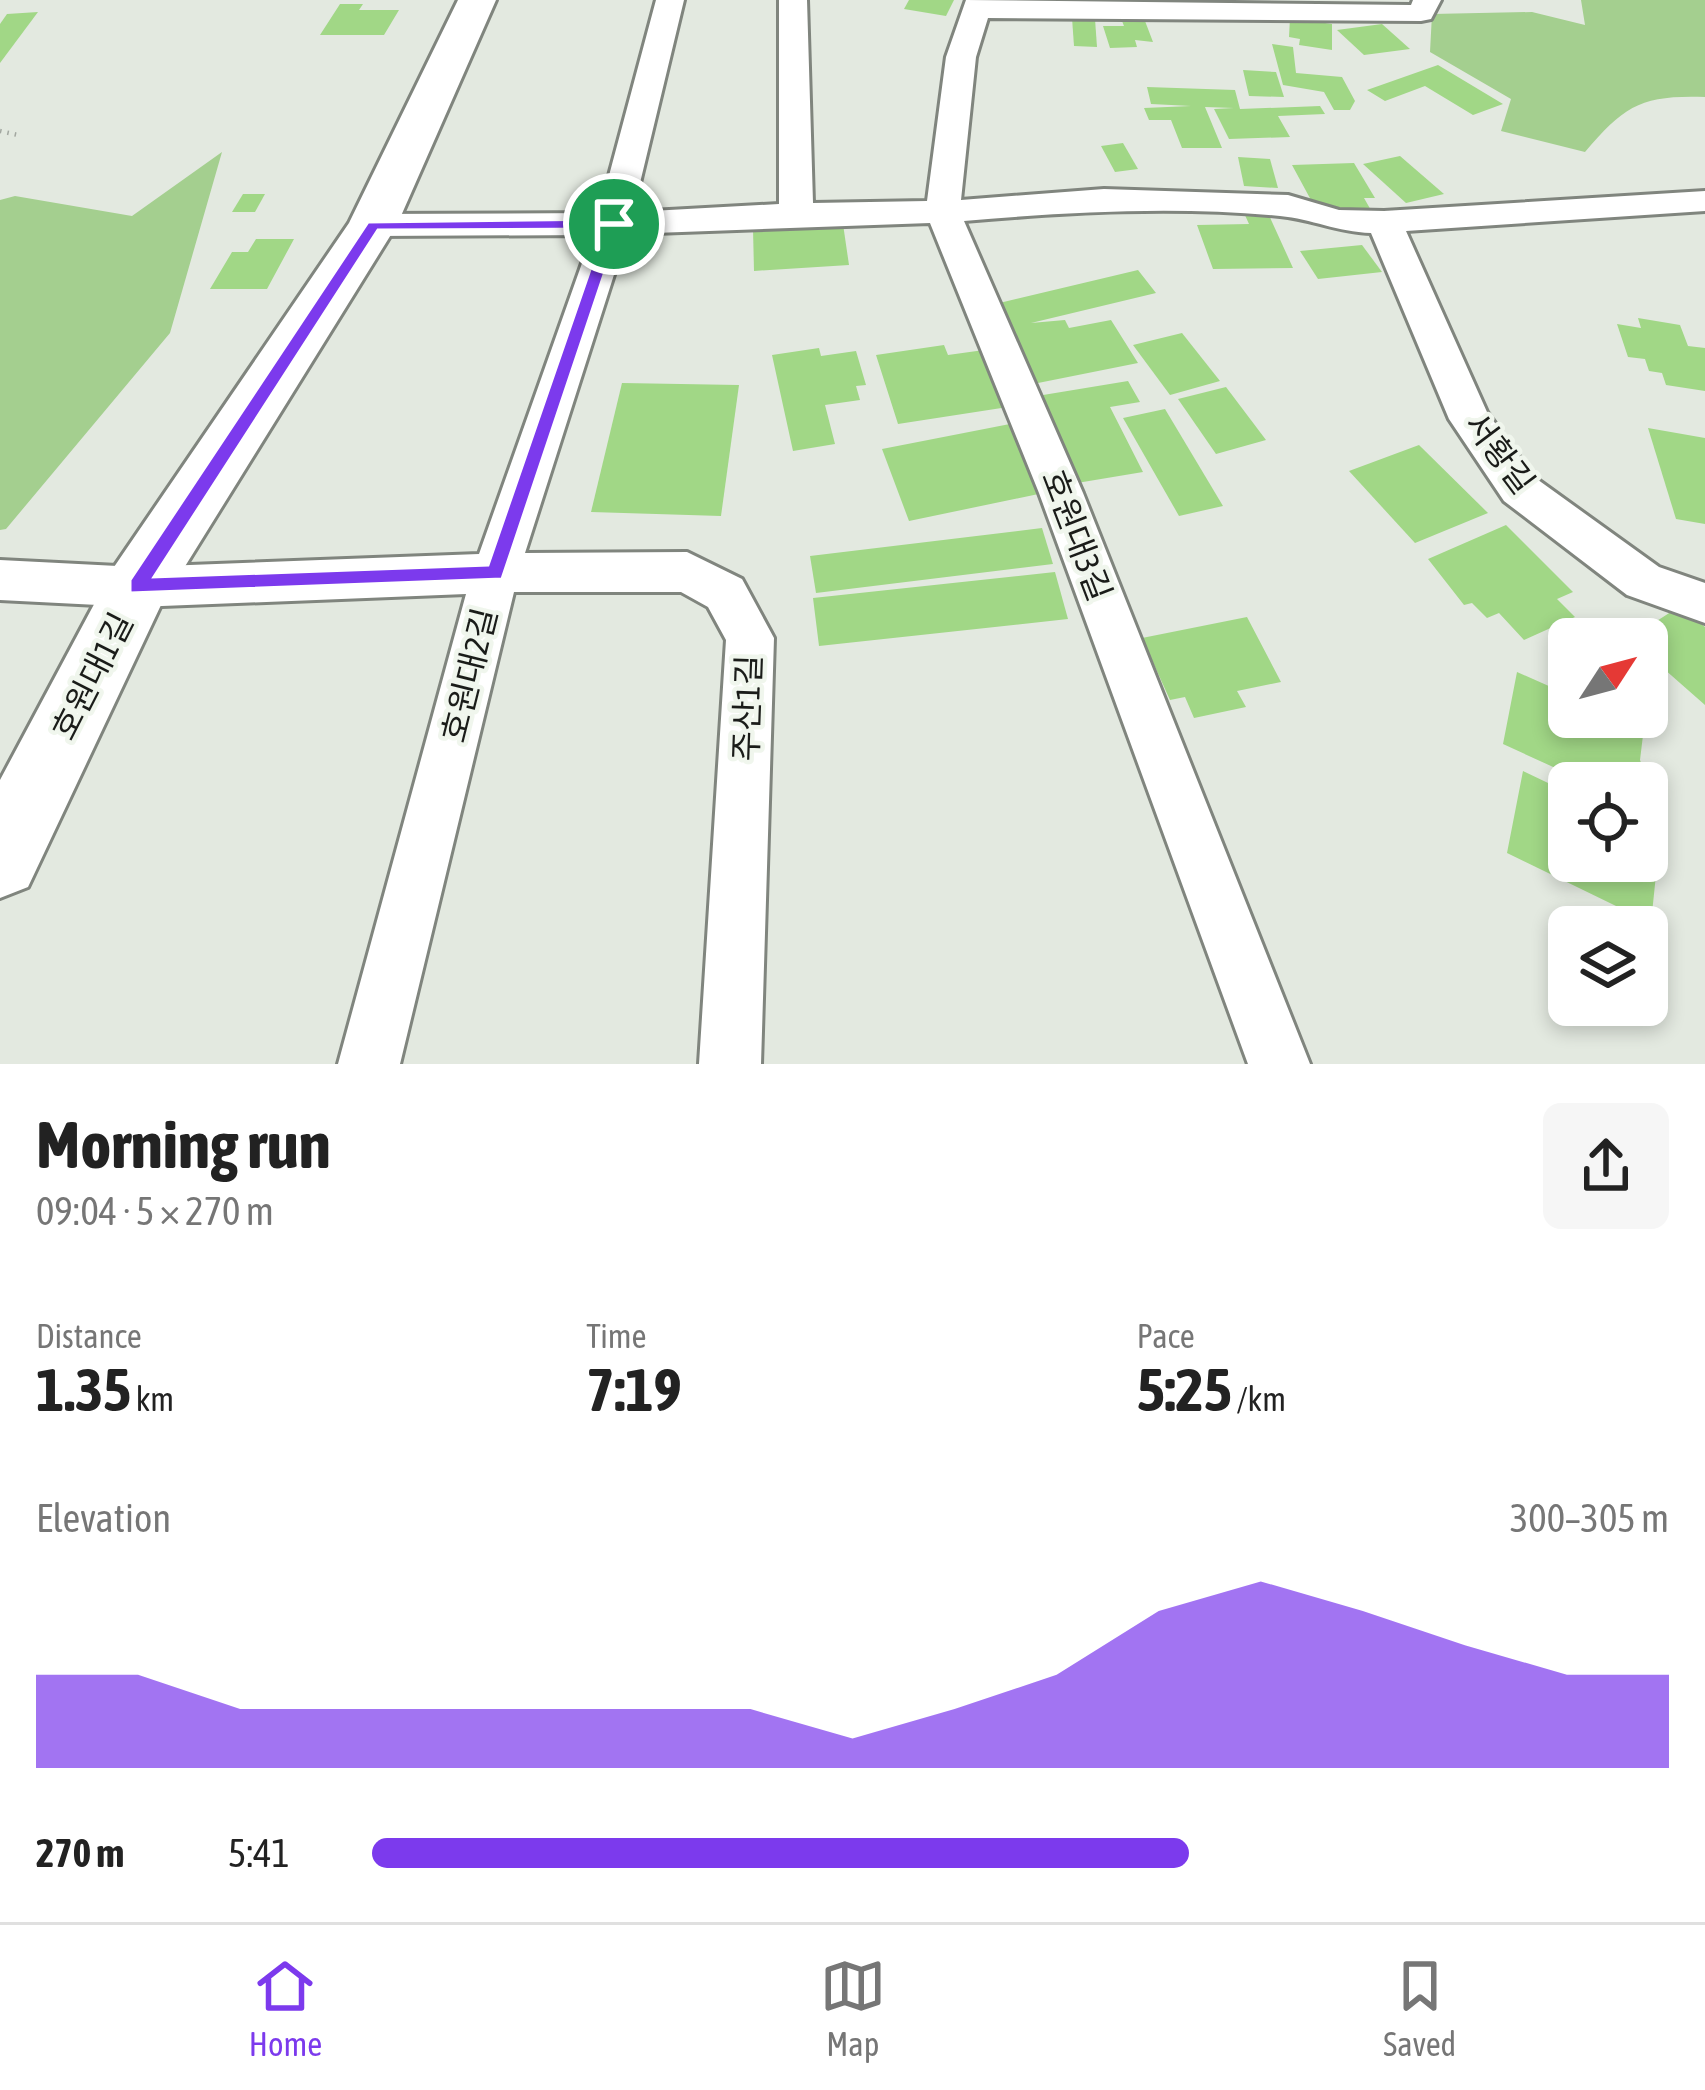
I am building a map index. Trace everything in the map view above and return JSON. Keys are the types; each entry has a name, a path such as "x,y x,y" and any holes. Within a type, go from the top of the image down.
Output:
{"street":[{"name":"호원대1길","path":"0,859 137,586 373,225 477,0"},
{"name":"호원대2길","path":"369,1064 495,573 614,224 670,0"},
{"path":"793,0 796,214"},
{"path":"978,5 1340,16 1421,13 1427,0"},
{"name":"호원대3길","path":"978,5 961,58 943,212 1061,494 1279,1064"},
{"path":"373,225 614,224 943,212 1103,199 1288,206 1337,221 1384,222 1705,201"},
{"name":"서황길","path":"1384,222 1470,419 1519,489 1642,581 1705,603"},
{"name":"주산1길","path":"0,580 137,586 495,573 686,572 725,593 750,638 730,1064"}],"path":[{"path":"0,131 18,135"}],"green space":[{"path":"1581,0 1705,0 1705,97 1665,98 1636,106 1585,152 1501,131 1511,99 1430,52 1432,14 1532,12 1585,25"},
{"path":"222,152 170,333 6,529 0,530 0,200 15,196 132,216"}],"building":[{"path":"909,0 954,0 946,16 904,9"},
{"path":"340,4 363,4 359,10 399,10 384,35 320,35"},
{"path":"38,12 0,63 0,24 7,14"},
{"path":"1072,18 1095,19 1097,47 1074,46"},
{"path":"1290,18 1332,24 1332,50 1299,45 1300,39 1289,37"},
{"path":"1122,21 1145,21 1153,42 1135,40 1137,47 1110,48 1103,26 1124,26"},
{"path":"1382,24 1410,49 1364,55 1337,30"},
{"path":"1272,44 1293,47 1296,73 1342,77 1355,101 1350,110 1334,110 1324,92 1283,85"},
{"path":"1438,65 1503,104 1473,115 1425,86 1385,101 1367,90"},
{"path":"1243,70 1276,72 1284,97 1249,96"},
{"path":"1147,87 1235,90 1240,109 1320,106 1325,114 1278,116 1290,137 1229,139 1214,109 1234,108 1205,107 1222,148 1182,148 1171,120 1149,120 1144,108 1191,106 1151,104"},
{"path":"1123,143 1138,169 1115,172 1101,146"},
{"path":"1400,156 1444,194 1406,203 1363,164"},
{"path":"1238,157 1270,159 1278,188 1244,186"},
{"path":"1354,163 1375,198 1364,198 1372,212 1318,213 1292,165"},
{"path":"243,194 265,194 255,212 232,212"},
{"path":"1244,213 1268,213 1293,268 1213,269 1197,225 1249,224"},
{"path":"843,224 849,265 754,271 753,229"},
{"path":"256,239 294,239 267,289 210,289 232,252 248,252"},
{"path":"1362,245 1382,272 1318,279 1300,251"},
{"path":"1138,270 1156,293 1031,323 1065,320 1069,328 1111,320 1138,363 1033,384 991,305"},
{"path":"1638,318 1680,325 1688,346 1705,348 1705,391 1666,385 1662,373 1649,371 1645,359 1628,357 1617,324 1641,328"},
{"path":"1182,333 1220,381 1170,395 1133,345"},
{"path":"944,345 948,355 984,350 1008,407 898,424 876,355"},
{"path":"819,348 821,356 856,351 866,385 856,386 860,400 825,405 835,444 793,451 772,355"},
{"path":"1128,381 1140,402 1110,407 1143,472 1077,483 1037,396"},
{"path":"622,383 739,385 721,516 591,512"},
{"path":"1226,387 1266,440 1216,454 1178,399"},
{"path":"1165,409 1223,506 1179,516 1123,418"},
{"path":"1015,423 1048,492 909,521 882,449"},
{"path":"1648,428 1705,438 1705,524 1676,519"},
{"path":"1419,445 1488,513 1415,543 1349,471"},
{"path":"1506,525 1573,592 1557,599 1575,617 1548,618 1548,629 1524,640 1499,613 1487,618 1472,603 1464,605 1428,559"},
{"path":"1042,528 1053,564 816,593 810,556"},
{"path":"1055,572 1068,619 819,646 813,598"},
{"path":"1680,606 1705,627 1705,705 1668,672 1668,618 1661,618"},
{"path":"1247,617 1281,682 1237,691 1246,707 1194,718 1185,697 1170,700 1142,638"},
{"path":"1517,672 1548,686 1548,738 1643,738 1641,762 1548,765 1503,744"},
{"path":"1523,771 1548,783 1548,873 1507,853"},
{"path":"1567,882 1655,882 1653,906 1616,906"}],"route":[{"path":"614,224 495,573 137,586 373,225 614,224"}]}
